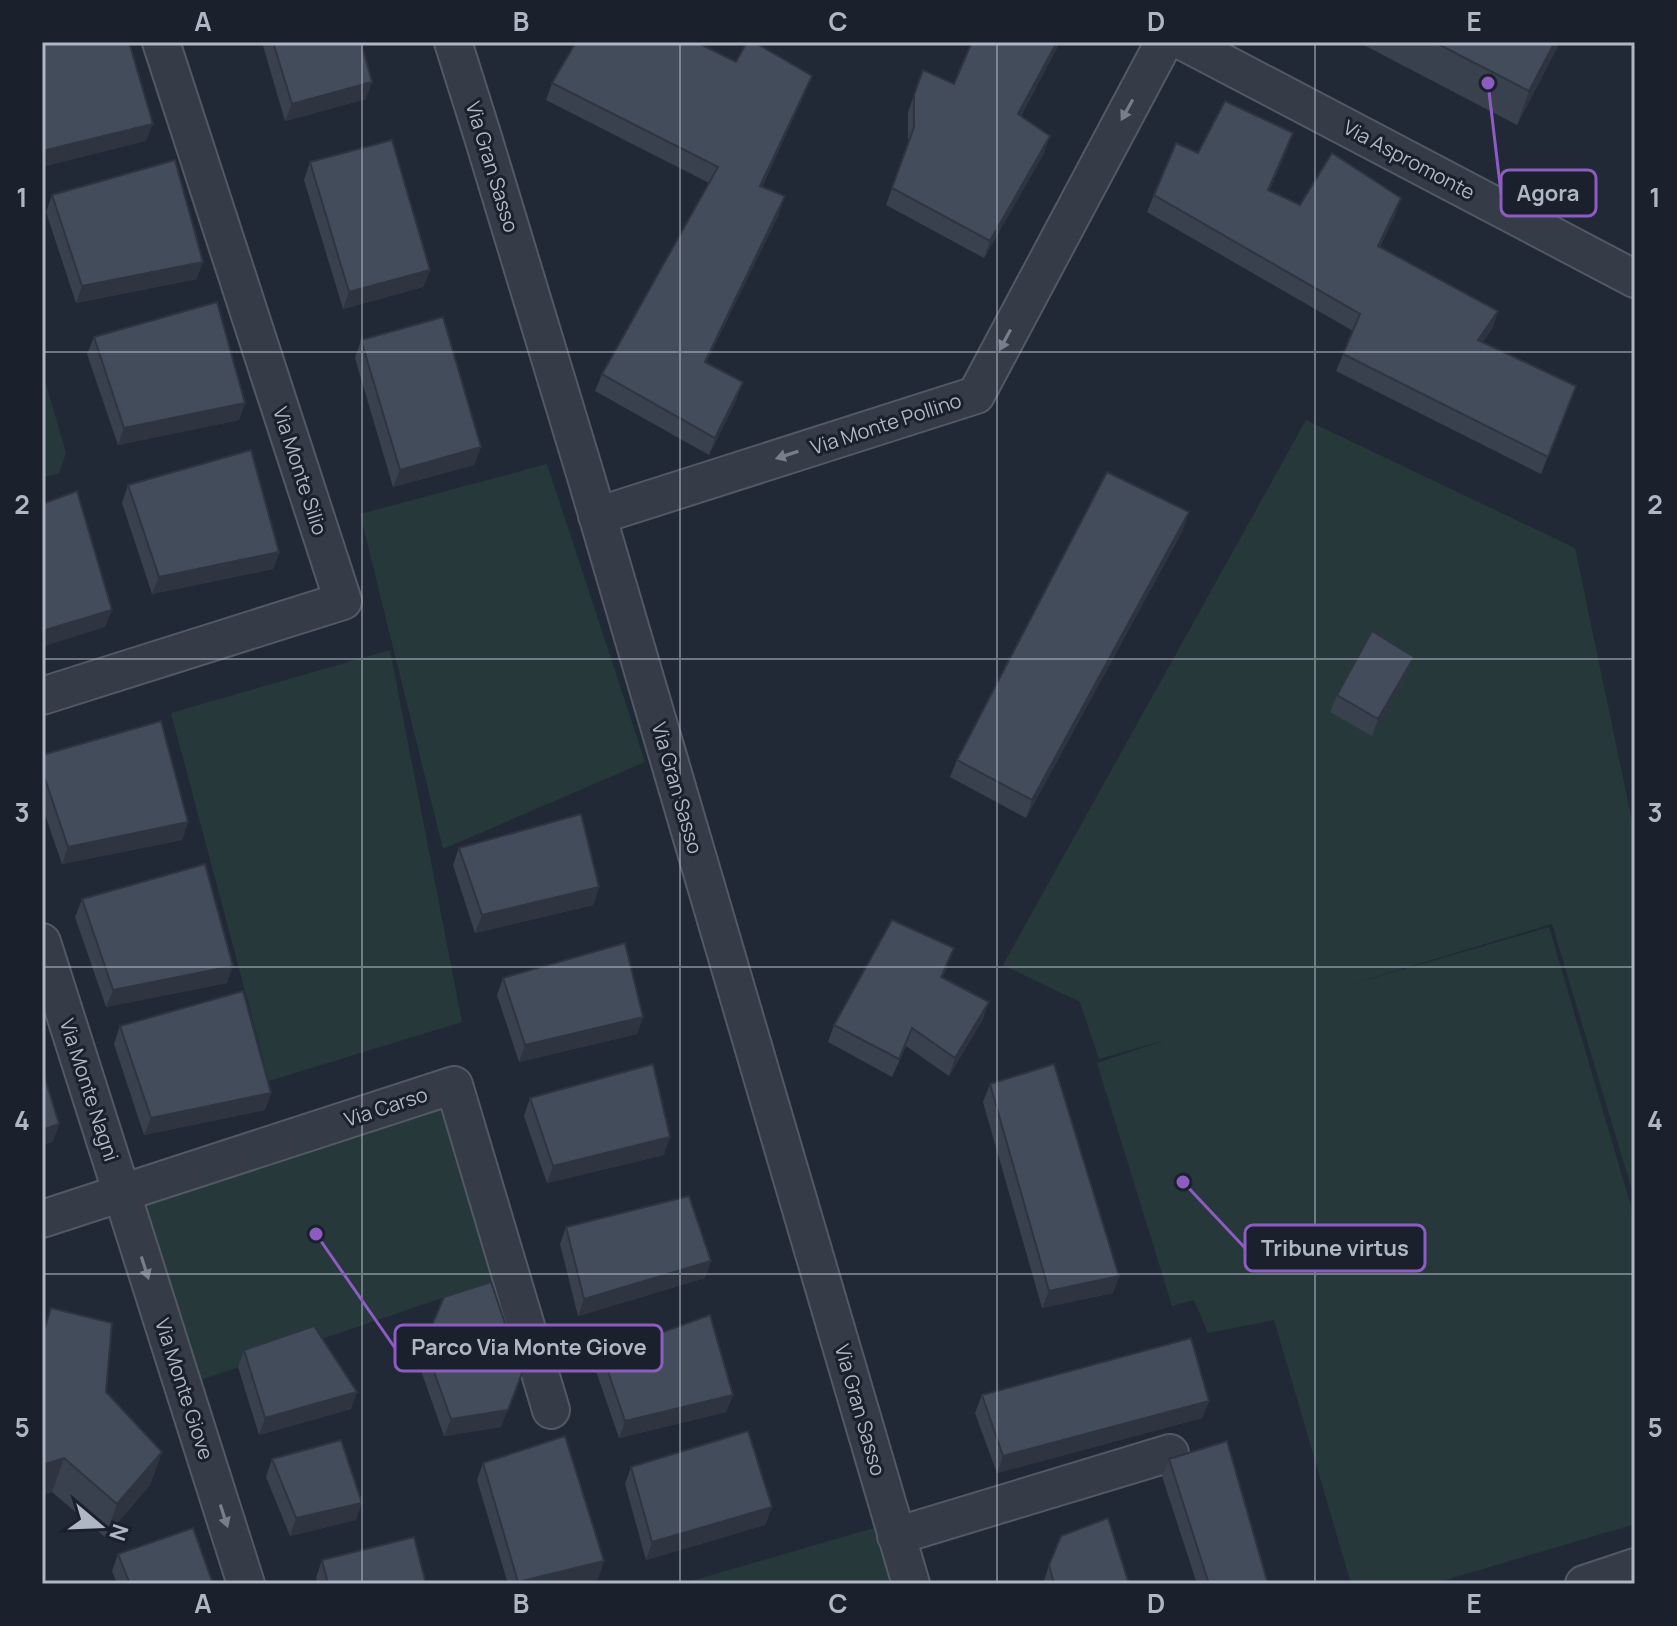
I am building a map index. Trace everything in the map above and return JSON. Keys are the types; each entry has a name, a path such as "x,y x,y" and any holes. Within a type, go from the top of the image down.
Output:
{"street":[{"name":"Via Monte Silio","path":"42,696 343,601 161,42"},
{"name":"Via Gran Sasso","path":"453,42 597,516 911,1584"},
{"name":"Via Monte Pollino","path":"597,516 976,395 1164,42"},
{"name":"Via Aspromonte","path":"1184,42 1635,279"},
{"name":"Via Monte Nagni","path":"42,942 122,1193"},
{"name":"Via Carso","path":"42,1219 454,1085 551,1410"},
{"name":"Via Monte Giove","path":"122,1193 246,1584"},
{"path":"896,1536 1170,1453"},
{"path":"1584,1584 1635,1567"}],"shaded area":[{"path":"42,370 66,453 59,473 42,478"},
{"path":"1306,420 1575,548 1635,835 1635,1200 1552,924 1345,986 1549,927 1635,1220 1635,1524 1432,1584 1351,1584 1274,1320 1208,1333 1194,1300 1172,1306 1097,1063 1165,1040 1099,1059 1080,1002 1003,965"},
{"path":"547,464 645,762 443,849 360,514"},
{"path":"390,650 462,1022 269,1081 171,713"},
{"path":"454,1085 510,1275 183,1386 122,1193"},
{"path":"877,1527 894,1584 681,1584"}],"building":[{"path":"42,42 129,42 153,124 42,151"},
{"path":"273,42 361,42 372,82 292,104"},
{"path":"576,42 696,42 736,62 747,42 754,42 812,76 760,186 785,196 705,362 743,382 715,438 602,374 718,167 552,83"},
{"path":"972,42 1057,42 1018,114 1050,136 990,241 892,188 914,127 914,95 923,70 954,84"},
{"path":"1434,42 1555,42 1529,91"},
{"path":"1225,101 1293,133 1268,190 1300,205 1332,153 1401,198 1378,246 1498,311 1478,340 1576,386 1548,457 1343,354 1360,314 1154,195 1176,143 1198,153"},
{"path":"392,140 430,270 349,292 310,162"},
{"path":"175,160 203,262 82,286 52,195"},
{"path":"217,302 245,403 124,428 94,337"},
{"path":"443,317 481,447 400,470 361,340"},
{"path":"251,450 279,552 159,577 128,485"},
{"path":"1107,472 1189,512 1032,800 957,760"},
{"path":"77,491 112,610 42,631 42,504"},
{"path":"1372,631 1414,657 1378,719 1337,695"},
{"path":"161,721 188,822 68,847 42,770 42,755"},
{"path":"581,814 599,887 482,915 459,848"},
{"path":"205,864 233,966 113,990 82,899"},
{"path":"892,920 954,948 941,977 989,1002 955,1058 912,1028 899,1059 834,1025"},
{"path":"625,943 643,1017 525,1045 503,978"},
{"path":"243,991 271,1093 151,1118 120,1026"},
{"path":"653,1064 670,1137 553,1166 530,1098"},
{"path":"1054,1064 1119,1276 1049,1291 990,1084"},
{"path":"42,1068 59,1124 42,1130"},
{"path":"689,1196 711,1261 584,1299 566,1227"},
{"path":"491,1282 522,1373 508,1410 451,1419 424,1344 444,1297"},
{"path":"51,1308 112,1323 106,1392 162,1452 117,1504 64,1458 42,1465 42,1337"},
{"path":"710,1315 733,1395 625,1421 602,1354"},
{"path":"314,1326 357,1392 265,1418 244,1350"},
{"path":"1191,1338 1209,1401 1003,1456 982,1395"},
{"path":"748,1431 772,1507 652,1542 631,1467"},
{"path":"565,1436 604,1561 518,1582 483,1463"},
{"path":"341,1440 362,1503 296,1518 272,1459"},
{"path":"1227,1441 1268,1584 1209,1584 1169,1459"},
{"path":"1108,1518 1129,1584 1054,1584 1049,1565 1061,1536"},
{"path":"193,1528 213,1584 130,1584 118,1554"},
{"path":"414,1537 426,1584 328,1584 322,1560"}],"place":[{"name":"Agora","path":"1488,83"},
{"name":"Tribune virtus","path":"1183,1182"},
{"name":"Parco Via Monte Giove","path":"316,1234"}]}
